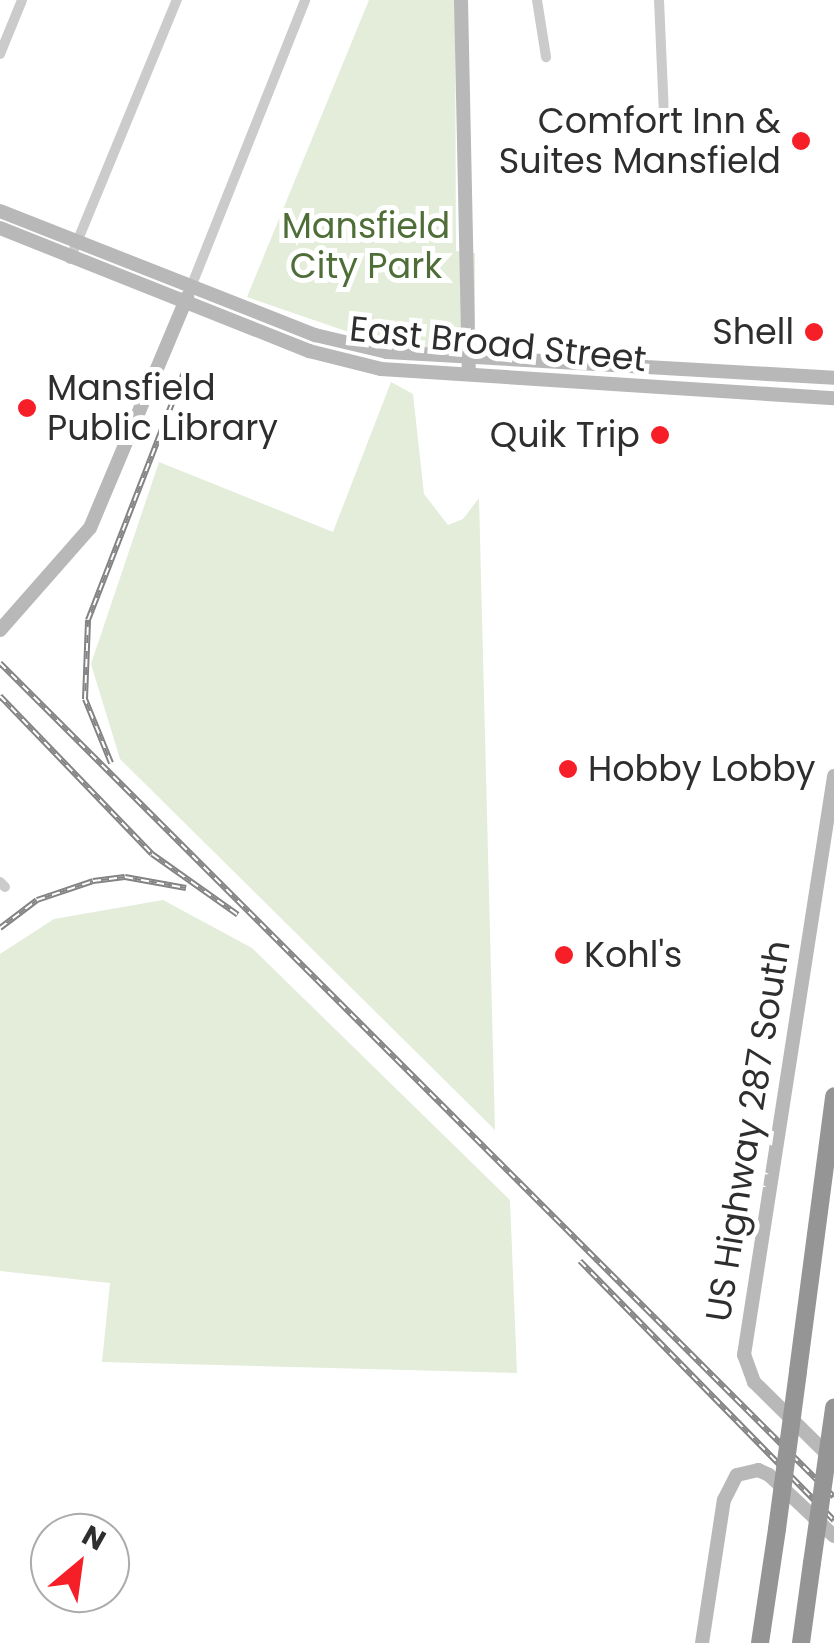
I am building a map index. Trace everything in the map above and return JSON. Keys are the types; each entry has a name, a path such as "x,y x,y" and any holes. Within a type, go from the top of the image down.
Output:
{"highway":[{"path":"760,1643 834,1096"},
{"path":"800,1643 834,1408"},
{"path":"750,1643 766,1610"}],"main road":[{"path":"461,0 468,378"},
{"name":"East Broad Street","path":"0,211 315,335 387,352 469,361 834,378"},
{"name":"East Broad Street","path":"0,228 70,259 309,350 381,368 468,378 834,401"},
{"path":"0,630 90,528 192,287"},
{"path":"309,350 315,335"},
{"path":"381,368 387,352"},
{"path":"557,366 557,384"},
{"path":"710,394 711,373"},
{"name":"US Highway 287 South","path":"834,776 744,1355 754,1382 834,1461"},
{"path":"702,1643 724,1500 737,1475 746,1470 769,1474 834,1536"}],"street":[{"path":"0,54 22,0"},
{"path":"70,259 177,0"},
{"path":"192,287 306,0"},
{"path":"537,0 546,57"},
{"path":"659,0 664,114"}],"green space":[{"name":"Mansfield City Park","path":"369,0 455,0 456,251 475,253 475,346 431,350 366,338 247,297"},
{"path":"391,382 413,394 424,494 448,525 463,519 479,498 495,1130 120,759 91,664 159,462 333,532"},
{"path":"163,900 252,948 510,1200 517,1373 102,1362 110,1283 0,1271 0,954 54,919"}],"railway":[{"path":"111,763 85,699 88,620 184,373"},
{"path":"0,663 834,1497"},
{"path":"0,696 152,854 238,915"},
{"path":"0,928 37,900 93,881 125,877 186,888"},
{"path":"580,1261 834,1520"}],"place":[{"name":"Comfort Inn & Suites Mansfield","path":"801,141"},
{"name":"Shell","path":"814,332"},
{"name":"Mansfield Public Library","path":"27,408"},
{"name":"Quik Trip","path":"660,435"},
{"name":"Hobby Lobby","path":"568,769"},
{"name":"Kohl's","path":"564,955"}]}
